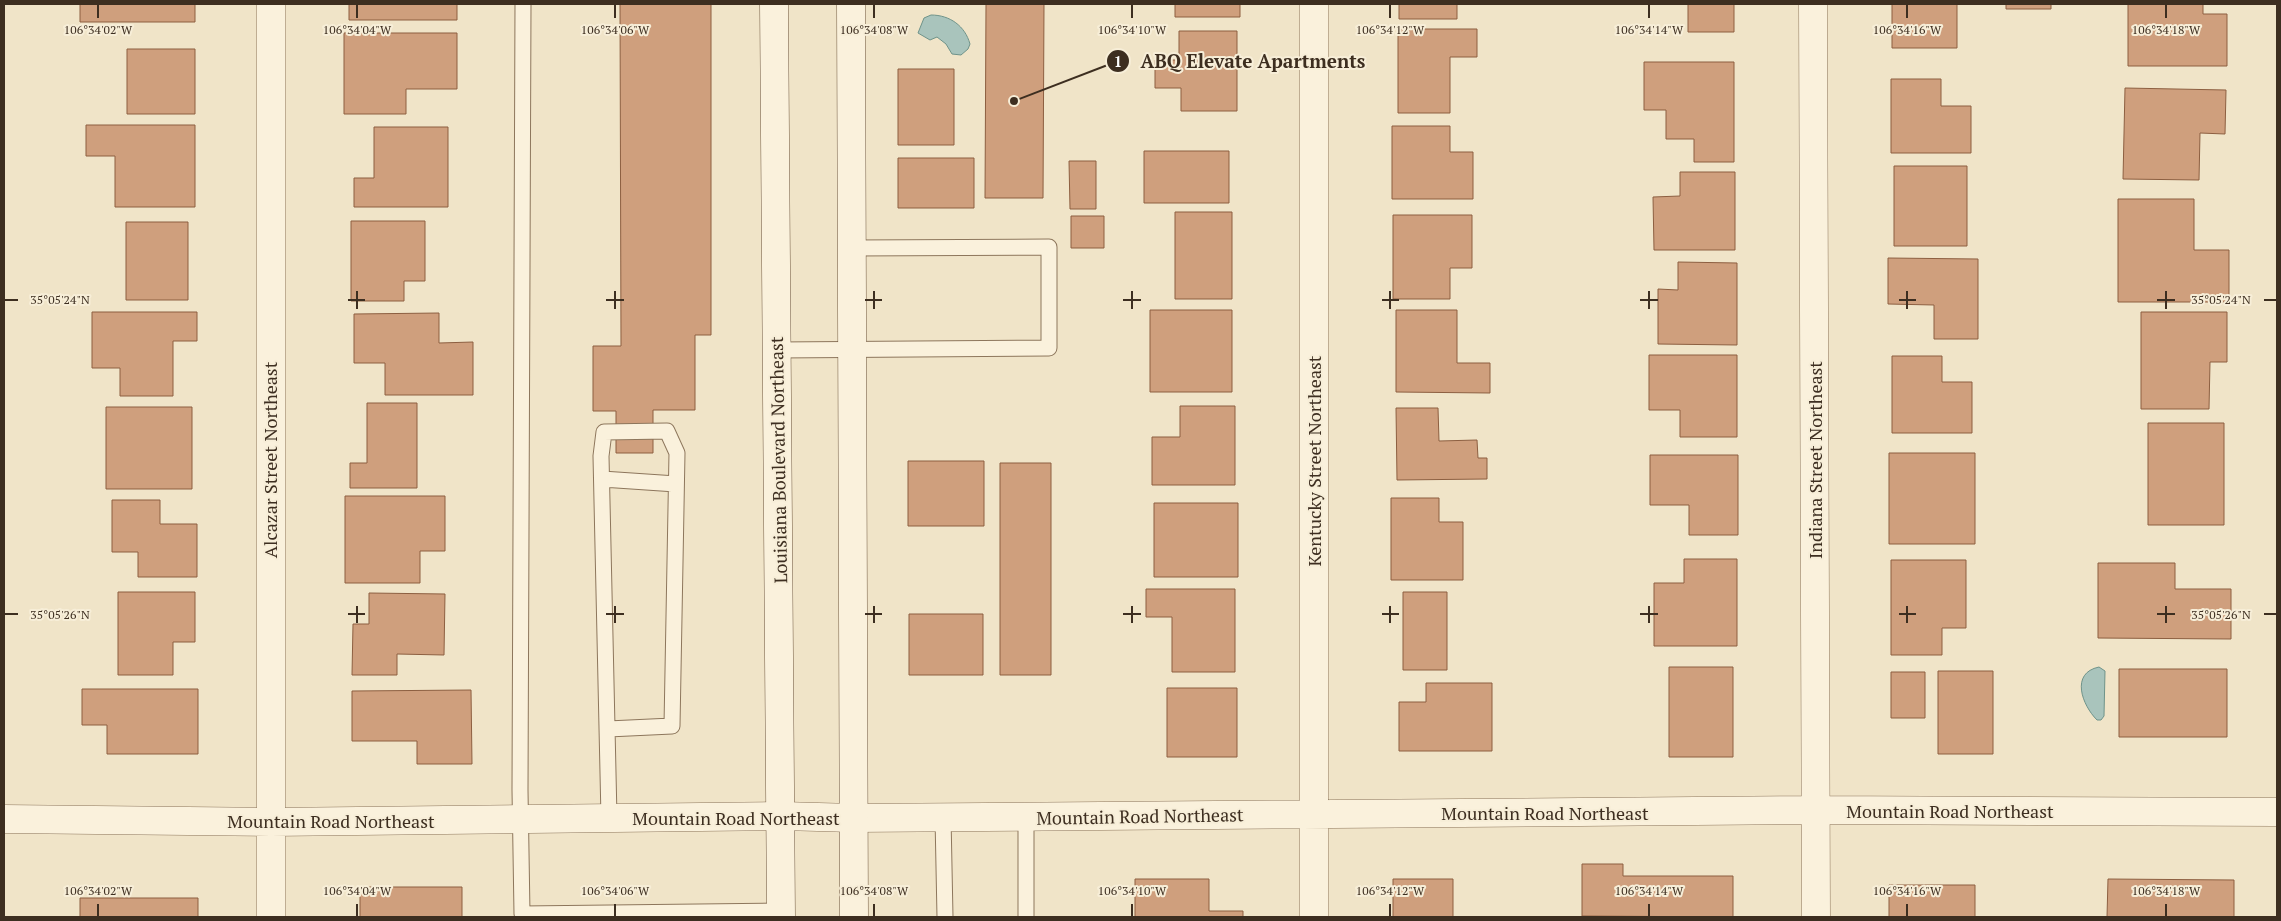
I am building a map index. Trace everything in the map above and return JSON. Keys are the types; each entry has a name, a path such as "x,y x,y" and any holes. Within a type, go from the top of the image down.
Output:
{"street":[{"name":"Alcazar Street Northeast","path":"271,4 271,917"},
{"name":"Louisiana Boulevard Northeast","path":"774,4 782,816 781,914"},
{"path":"851,4 854,917"},
{"name":"Kentucky Street Northeast","path":"1314,4 1314,917"},
{"name":"Indiana Street Northeast","path":"1813,4 1816,917"},
{"name":"Mountain Road Northeast","path":"4,819 271,822 782,816 854,818 1816,810 2277,812"}],"lane":[{"path":"523,4 520,820 522,915 781,914"},
{"path":"777,350 852,351 1049,348 1049,247 852,248"},
{"path":"608,729 672,726 677,453 667,431 604,432 602,479 609,818"},
{"path":"602,479 676,484"},
{"path":"943,817 945,917"},
{"path":"1026,817 1026,917"}],"water":[{"path":"931,15 944,17 956,23 968,38 970,44 968,49 961,55 952,54 946,44 937,37 930,40 918,33 924,18"},
{"path":"2099,667 2105,671 2104,716 2101,720 2097,720 2083,698 2082,682 2084,676 2090,670"}],"building":[{"path":"80,4 195,4 195,22 80,22"},
{"path":"349,4 457,4 457,20 349,20"},
{"path":"620,4 711,4 711,335 695,335 695,410 653,410 653,453 616,453 616,411 593,411 593,346 621,346"},
{"path":"986,4 1044,4 1043,198 985,198"},
{"path":"1175,4 1240,4 1240,17 1175,17"},
{"path":"1399,4 1457,4 1457,19 1399,19"},
{"path":"1688,4 1734,4 1734,32 1688,32"},
{"path":"1892,4 1957,4 1957,48 1892,48"},
{"path":"2006,4 2051,4 2051,9 2006,9"},
{"path":"2128,4 2203,4 2203,14 2227,14 2227,66 2128,66"},
{"path":"1398,29 1477,29 1477,57 1450,57 1450,113 1398,113"},
{"path":"1179,31 1237,31 1237,111 1181,111 1181,88 1155,88 1155,60 1179,60"},
{"path":"344,33 457,33 457,89 406,89 406,114 344,114"},
{"path":"127,49 195,49 195,114 127,114"},
{"path":"1644,62 1734,62 1734,162 1694,162 1694,139 1666,139 1666,110 1644,110"},
{"path":"898,69 954,69 954,145 898,145"},
{"path":"1891,79 1941,79 1941,106 1971,106 1971,153 1891,153"},
{"path":"2125,88 2226,90 2225,134 2200,133 2199,180 2123,179"},
{"path":"86,125 195,125 195,207 115,207 115,156 86,156"},
{"path":"1392,126 1450,126 1450,152 1473,152 1473,199 1392,199"},
{"path":"374,127 448,127 448,207 354,207 354,178 374,178"},
{"path":"1144,151 1229,151 1229,203 1144,203"},
{"path":"898,158 974,158 974,208 898,208"},
{"path":"1069,161 1096,161 1096,209 1070,209"},
{"path":"1894,166 1967,166 1967,246 1894,246"},
{"path":"1680,172 1735,172 1735,250 1654,250 1653,197 1680,196"},
{"path":"2118,199 2194,199 2194,250 2229,250 2229,302 2118,302"},
{"path":"1175,212 1232,212 1232,299 1175,299"},
{"path":"1393,215 1472,215 1472,268 1450,268 1450,299 1393,299"},
{"path":"1071,216 1104,216 1104,248 1071,248"},
{"path":"351,221 425,221 425,281 404,281 404,301 351,301"},
{"path":"126,222 188,222 188,300 126,300"},
{"path":"1888,258 1978,259 1978,339 1934,339 1934,305 1888,304"},
{"path":"1678,262 1737,263 1737,345 1658,344 1658,289 1678,290"},
{"path":"1150,310 1232,310 1232,392 1150,392"},
{"path":"1396,310 1457,310 1457,363 1490,363 1490,393 1396,392"},
{"path":"92,312 197,312 197,341 173,341 173,396 120,396 120,368 92,368"},
{"path":"2141,312 2227,312 2227,362 2210,362 2209,409 2141,409"},
{"path":"439,313 439,343 473,342 473,395 385,395 385,363 354,363 354,314"},
{"path":"1649,355 1737,355 1737,437 1680,437 1680,410 1649,410"},
{"path":"1892,356 1942,356 1942,382 1972,382 1972,433 1892,433"},
{"path":"367,403 417,403 417,488 350,488 350,463 367,463"},
{"path":"1180,406 1235,406 1235,485 1152,485 1152,437 1180,437"},
{"path":"106,407 192,407 192,489 106,489"},
{"path":"1396,408 1438,408 1439,441 1477,440 1478,458 1487,458 1487,479 1397,480"},
{"path":"2148,423 2224,423 2224,525 2148,525"},
{"path":"1889,453 1975,453 1975,544 1889,544"},
{"path":"1650,455 1738,455 1738,535 1689,535 1689,505 1650,505"},
{"path":"908,461 984,461 984,526 908,526"},
{"path":"1000,463 1051,463 1051,675 1000,675"},
{"path":"345,496 445,496 445,551 420,551 420,583 345,583"},
{"path":"1391,498 1439,498 1439,522 1463,522 1463,580 1391,580"},
{"path":"112,500 160,500 160,524 197,524 197,577 138,577 138,552 112,552"},
{"path":"1154,503 1238,503 1238,577 1154,577"},
{"path":"1684,559 1737,559 1737,646 1654,646 1654,583 1684,583"},
{"path":"1891,560 1966,560 1966,628 1942,628 1942,655 1891,655"},
{"path":"2098,563 2175,563 2175,589 2231,589 2231,639 2098,638"},
{"path":"1146,589 1235,589 1235,672 1172,672 1172,617 1146,617"},
{"path":"118,592 195,592 195,642 173,642 173,675 118,675"},
{"path":"1403,592 1447,592 1447,670 1403,670"},
{"path":"369,593 445,594 444,655 397,654 397,675 352,675 353,624 369,624"},
{"path":"909,614 983,614 983,675 909,675"},
{"path":"1669,667 1733,667 1733,757 1669,757"},
{"path":"2119,669 2227,669 2227,737 2119,737"},
{"path":"1938,671 1993,671 1993,754 1938,754"},
{"path":"1891,672 1925,672 1925,718 1891,718"},
{"path":"1426,683 1492,683 1492,751 1399,751 1399,702 1426,702"},
{"path":"1167,688 1237,688 1237,757 1167,757"},
{"path":"82,689 198,689 198,754 107,754 107,725 82,725"},
{"path":"471,690 472,764 417,764 417,741 352,741 352,691"},
{"path":"1582,864 1623,864 1623,876 1733,876 1733,917 1582,916"},
{"path":"1135,879 1209,879 1209,911 1243,911 1243,917 1135,917"},
{"path":"1393,879 1453,879 1453,917 1393,917"},
{"path":"2108,879 2234,880 2234,917 2107,917"},
{"path":"1889,885 1975,885 1975,917 1889,917"},
{"path":"360,887 462,887 462,917 360,917"},
{"path":"80,898 198,898 198,917 80,917"}],"place":[{"name":"ABQ Elevate Apartments","path":"1014,101"}]}
